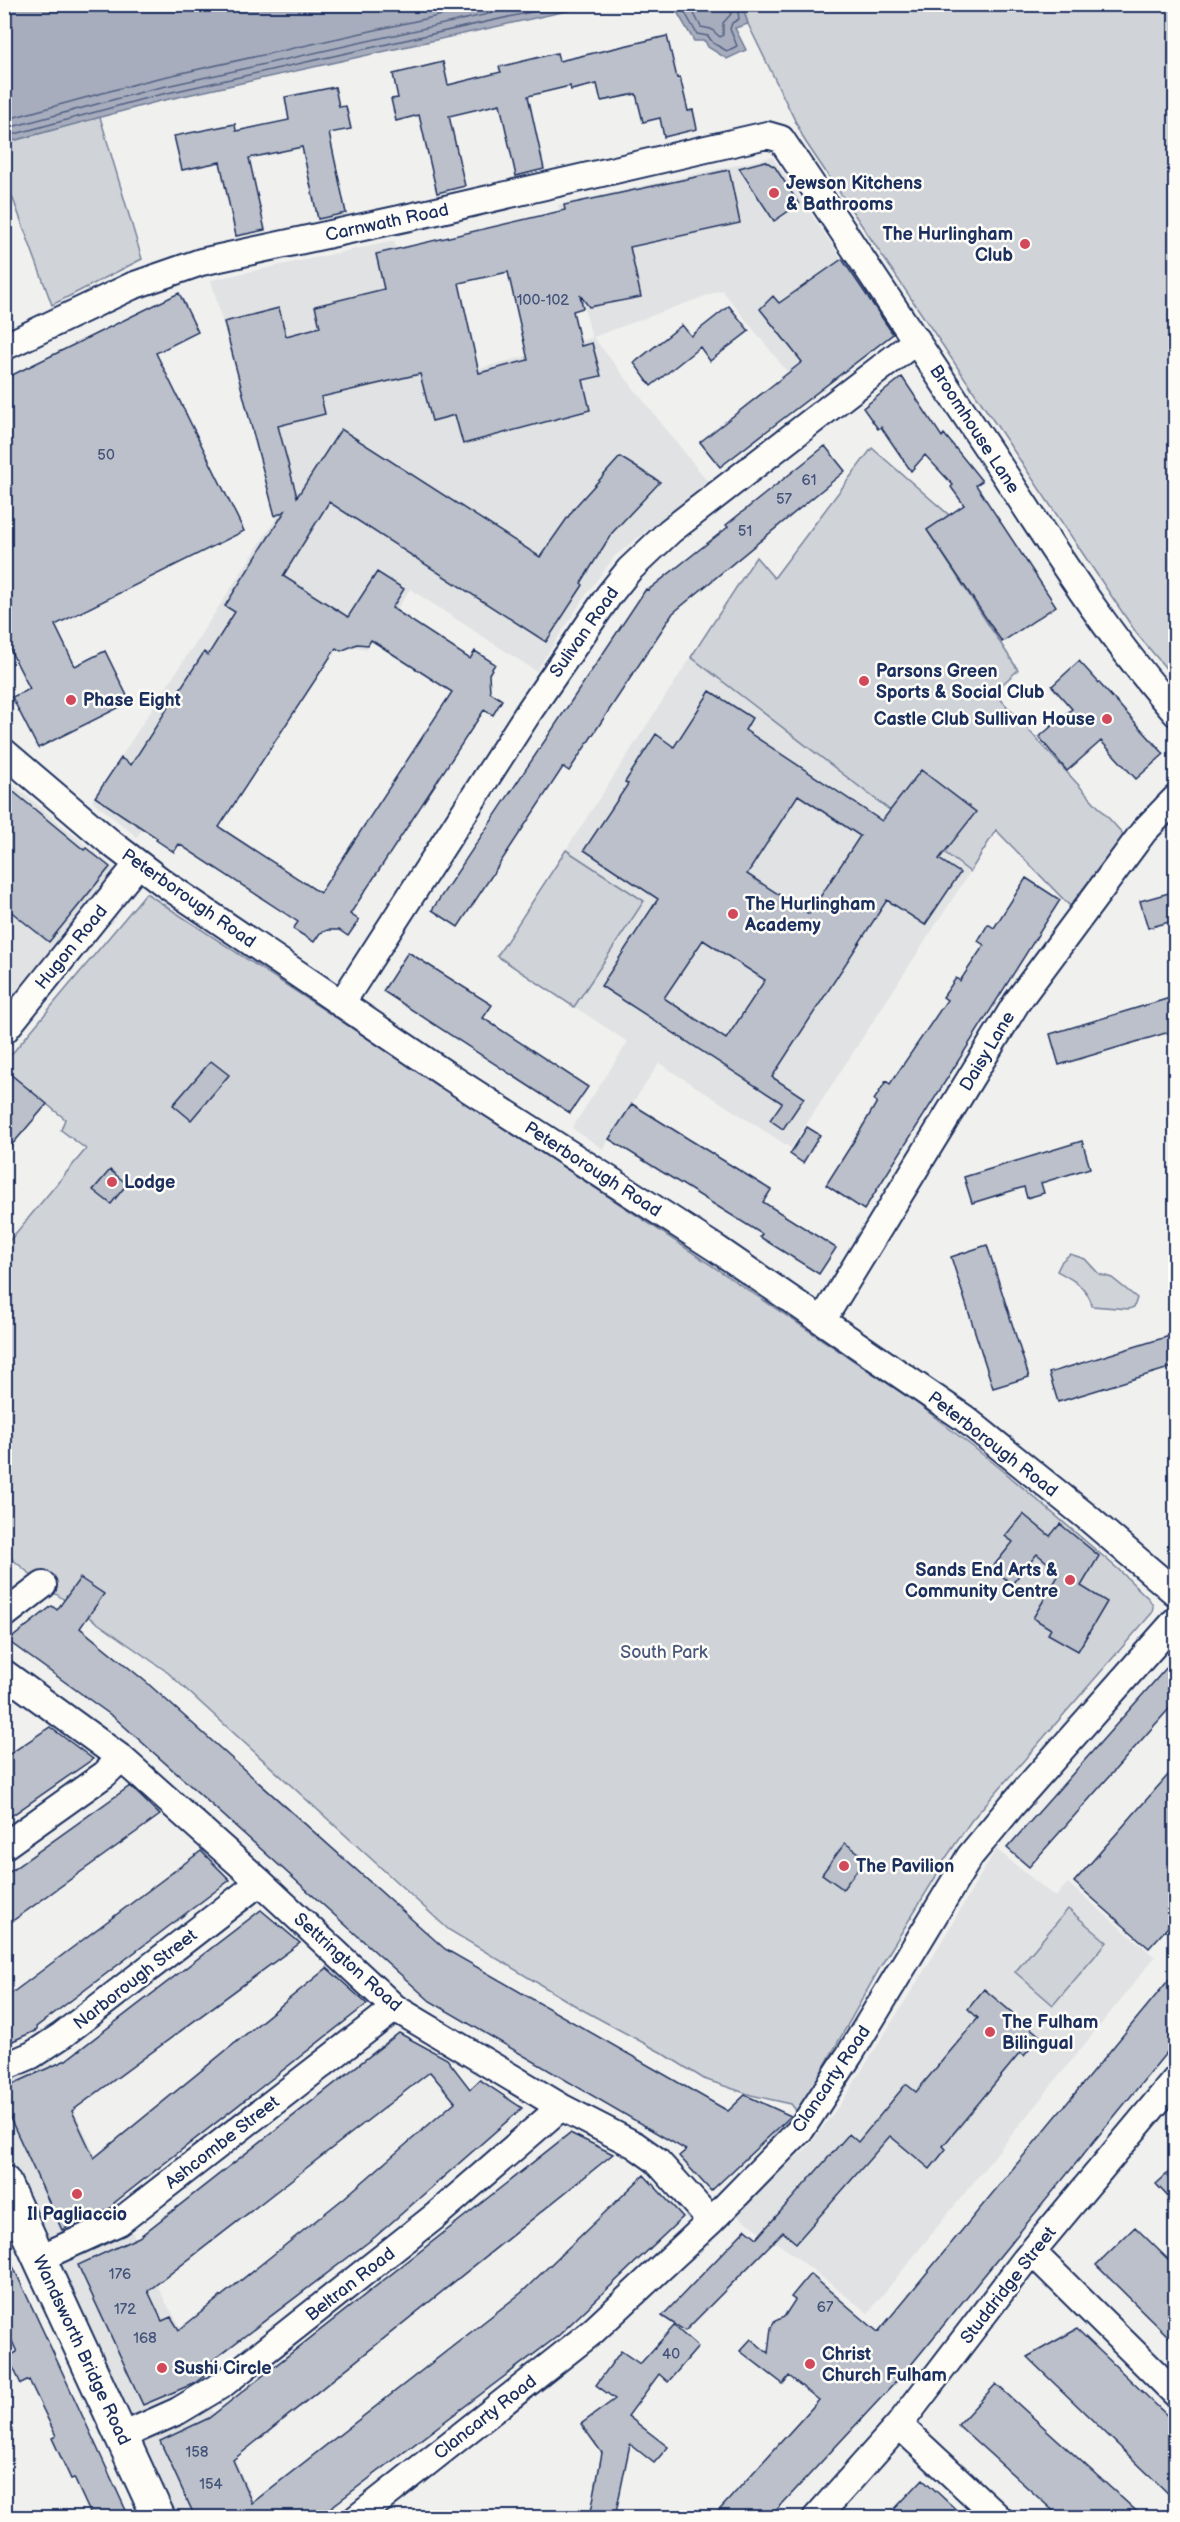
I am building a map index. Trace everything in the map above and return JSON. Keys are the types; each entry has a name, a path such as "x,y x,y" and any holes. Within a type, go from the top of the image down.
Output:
{"main road":[{"name":"Wandsworth Bridge Road","path":"4,2182 159,2517"}],"street":[{"name":"Carnwath Road","path":"4,347 132,286 201,262 451,208 767,135 781,139"},
{"name":"Broomhouse Lane","path":"781,139 917,340 1062,563 1121,648 1176,713"},
{"name":"Sulivan Road","path":"341,1004 530,710 609,595 629,570 679,524 917,340"},
{"name":"Peterborough Road","path":"4,752 138,864 341,1004 717,1249 964,1418 1087,1517 1176,1593"},
{"name":"Daisy Lane","path":"822,1321 1017,1002 1144,831 1176,798"},
{"name":"Hugon Road","path":"4,1031 138,864"},
{"path":"4,1615 43,1585"},
{"name":"Clancarty Road","path":"357,2517 592,2332 711,2221 802,2128 824,2096 970,1856 1012,1804 1176,1620"},
{"name":"Settrington Road","path":"4,1673 121,1758 260,1882 395,2008 561,2107 635,2145 656,2160 711,2221"},
{"path":"4,1846 105,1774 121,1758"},
{"name":"Narborough Street","path":"4,2067 32,2055 61,2036 260,1882"},
{"name":"Ashcombe Street","path":"40,2258 119,2222 395,2008"},
{"name":"Studdridge Street","path":"816,2517 899,2425 1032,2252 1174,2084"},
{"name":"Beltran Road","path":"122,2436 178,2411 223,2384 434,2217 561,2107"},
{"path":"1032,2252 1176,2394"},
{"path":"899,2425 999,2517"}],"shaded area":[{"path":"772,157 893,334 809,399 722,290 593,337 708,482 615,556 588,592 536,671 410,589 376,642 372,640 366,649 356,647 341,652 280,617 137,837 92,801 276,519 211,280 394,241 430,382 592,338 558,205"},
{"name":"The Hurlingham Academy","path":"691,657 970,872 791,1148 659,1063 603,1149 572,1128 628,1042 497,956"},
{"path":"5,778 116,870 5,1004"},
{"name":"The Fulham Bilingual","path":"996,1849 1055,1897 1068,1883 1155,1957 868,2313 791,2253 732,2212 807,2148 842,2102 929,1963"},
{"path":"41,2041 165,2301 212,2379 209,2403 261,2517 168,2517 5,2156 4,2059"}],"green space":[{"name":"The Hurlingham Club","path":"742,5 1175,5 1175,679 1137,634 805,141 748,24"},
{"path":"100,117 142,259 52,305 5,177 5,143"},
{"name":"Parsons Green Sports & Social Club","path":"872,448 949,515 927,530 1018,670 994,692 1124,835 1070,906 996,830 970,872 691,657 756,557 774,578"},
{"path":"566,850 644,901 574,1007 497,956"},
{"name":"South Park","path":"146,893 641,1218 918,1404 1000,1468 1118,1569 1149,1599 1153,1606 1152,1613 971,1821 941,1865 882,1964 798,2113 791,2104 751,2095 704,2079 449,1930 166,1671 43,1585 5,1553 5,1246 86,1149 61,1130 65,1119 5,1070 5,1062"},
{"path":"1070,1254 1085,1259 1099,1274 1112,1278 1137,1298 1134,1307 1129,1309 1092,1306 1084,1289 1057,1271 1062,1261"},
{"path":"1068,1909 1107,1942 1053,2005 1015,1972"}],"water":[{"path":"5,4 594,5 156,102 5,143"},
{"path":"673,5 742,5 748,24 735,28 746,50 727,59 708,47 705,41 694,41"}],"building":[{"path":"667,36 677,78 680,77 688,111 693,110 697,129 664,137 660,118 643,122 636,94 601,101 597,84 571,90 570,86 528,96 544,169 516,176 500,104 449,116 465,186 437,193 419,115 396,121 391,99 398,98 393,74 443,62 448,85 501,72 499,67 557,53 559,61"},
{"path":"335,87 339,107 346,106 351,129 329,133 346,213 318,219 302,147 249,158 265,230 236,236 220,162 182,170 174,136 235,124 236,131 289,120 285,97"},
{"name":"Jewson Kitchens & Bathrooms","path":"765,161 775,167 799,204 774,221 739,168"},
{"path":"729,170 740,223 630,247 641,297 589,307 580,295 583,308 573,311 581,346 592,343 601,376 583,380 590,410 463,444 455,415 432,421 420,374 321,397 325,414 278,426 297,497 341,429 540,557 575,507 620,457 660,482 612,533 581,583 583,585 546,642 329,502 283,576 348,617 377,572 404,589 392,608 470,659 475,651 495,664 489,674 490,692 502,700 493,715 484,710 350,914 359,920 348,936 339,930 328,930 320,933 314,942 293,929 298,922 286,914 179,844 174,852 95,797 121,758 131,765 204,652 208,655 235,612 225,606 285,511 275,516 224,322 279,308 286,336 320,327 315,306 384,289 376,254 565,210 564,205","holes":["508,272 528,360 479,373 459,283","371,640 452,692 320,893 219,827 336,648 341,651 357,644 368,645"]},
{"path":"842,259 893,334 720,467 700,442 802,362 760,309 773,296 779,303"},
{"path":"179,293 198,332 156,353 244,531 55,625 75,666 105,651 130,702 38,748 12,697 30,689 4,638 4,379"},
{"path":"729,306 749,331 710,361 700,347 651,386 634,363 682,325 691,336"},
{"path":"902,377 942,437 944,434 982,481 976,485 1056,606 1002,642 927,530 964,505 951,487 953,485 925,455 911,471 881,427 878,429 863,408"},
{"path":"825,446 845,471 673,613 569,771 563,767 458,927 432,910 646,589 648,590 728,527 726,525"},
{"name":"Castle Club Sullivan House","path":"1079,661 1164,754 1136,779 1101,741 1067,771 1039,737 1072,709 1052,686"},
{"path":"710,691 752,718 745,730 882,821 921,770 976,812 939,859 960,873 925,925 887,900 772,1077 804,1098 783,1129 770,1120 782,1103 601,986 658,899 584,850 628,784 625,782 656,734 674,747","holes":["798,795 860,836 809,914 747,874","703,940 765,980 726,1039 664,998"]},
{"path":"4,784 84,850 86,848 110,867 49,942 4,906"},
{"path":"1026,878 1060,900 864,1210 826,1185 877,1102 874,1100 886,1081 890,1084 947,1000 943,997 956,978 960,981 984,945 978,941 988,924 994,928"},
{"path":"1176,891 1176,920 1148,928 1140,901"},
{"path":"408,952 492,1005 483,1018 588,1087 570,1113 383,991"},
{"path":"1170,998 1176,1015 1176,1030 1059,1065 1050,1034"},
{"path":"211,1061 229,1075 191,1120 173,1105"},
{"path":"4,1069 47,1104 4,1154"},
{"path":"632,1104 771,1190 763,1202 836,1248 819,1274 760,1237 762,1234 609,1139"},
{"path":"807,1127 820,1135 803,1163 790,1154"},
{"path":"1082,1141 1090,1168 1041,1183 1044,1193 1027,1198 1024,1187 972,1203 964,1177"},
{"name":"Lodge","path":"110,1170 127,1184 111,1204 93,1190"},
{"path":"987,1245 1029,1377 993,1388 951,1257"},
{"path":"1176,1334 1176,1366 1058,1402 1049,1373"},
{"name":"Sands End Arts & Community Centre","path":"1023,1514 1050,1536 1060,1524 1099,1556 1081,1586 1107,1602 1078,1651 1048,1634 1051,1629 1033,1618 1060,1573 1037,1554 1012,1584 992,1568 1013,1542 1005,1536"},
{"path":"80,1578 104,1594 80,1628 145,1681 445,1949 728,2111 745,2095 791,2116 711,2191 679,2156 686,2150 430,2001 115,1718 8,1641 52,1606 57,1610"},
{"path":"1176,1657 1176,1701 1029,1867 1007,1848"},
{"path":"50,1727 93,1759 4,1821 4,1758"},
{"path":"1176,1766 1176,1918 1149,1948 1074,1882"},
{"path":"130,1786 160,1815 4,1927 4,1876"},
{"name":"The Pavilion","path":"845,1843 866,1858 843,1889 822,1874"},
{"path":"201,1851 230,1880 36,2027 37,2030 4,2045 4,1999"},
{"path":"261,1910 300,1943 72,2111 94,2158 327,1968 367,2004 114,2203 115,2206 62,2230 4,2105 4,2088 66,2060"},
{"path":"1176,1971 1176,2041 906,2371 770,2517 713,2517 819,2400 789,2376 783,2384 740,2351 751,2339 768,2353 771,2328 775,2321 784,2317 795,2300 791,2297 810,2274 878,2332"},
{"path":"984,1989 1040,2036 1024,2056 1020,2053 943,2146 946,2149 930,2169 890,2136 796,2243 783,2232 685,2331 662,2316 746,2229 757,2238 849,2134 858,2142 906,2084 916,2092 978,2018 968,2009"},
{"path":"399,2033 447,2059 470,2089 480,2080 522,2108 375,2237 200,2370 204,2376 195,2383 143,2405 78,2265 139,2237","holes":["430,2072 455,2102 344,2198 179,2330 171,2317 162,2321 148,2291"]},
{"path":"570,2133 613,2154 233,2460 252,2503 521,2293 644,2175 683,2217 558,2336 318,2517 195,2517 160,2441 209,2418"},
{"path":"1176,2166 1176,2205 1156,2184"},
{"path":"1135,2227 1176,2267 1176,2344 1096,2265"},
{"path":"4,2247 129,2517 92,2517 52,2438 56,2436 29,2380 21,2384 8,2357 17,2352 4,2324"},
{"path":"674,2326 698,2347 668,2382 659,2374 628,2416 668,2447 654,2463 630,2444 615,2517 590,2517 602,2453 581,2424 615,2399 596,2385 621,2351 640,2364"},
{"path":"1077,2329 1176,2424 1176,2501 1027,2357"},
{"path":"996,2384 1143,2517 1060,2517 958,2425"},
{"path":"923,2479 964,2517 887,2517"}],"place":[{"name":"Jewson Kitchens & Bathrooms","path":"774,193"},
{"name":"The Hurlingham Club","path":"1025,244"},
{"name":"Parsons Green Sports & Social Club","path":"864,681"},
{"name":"Phase Eight","path":"71,700"},
{"name":"Castle Club Sullivan House","path":"1107,719"},
{"name":"The Hurlingham Academy","path":"733,914"},
{"name":"Lodge","path":"112,1182"},
{"name":"Sands End Arts & Community Centre","path":"1070,1580"},
{"name":"The Pavilion","path":"844,1866"},
{"name":"The Fulham Bilingual","path":"990,2032"},
{"name":"Il Pagliaccio","path":"77,2194"},
{"name":"Christ Church Fulham","path":"810,2364"},
{"name":"Sushi Circle","path":"162,2368"}]}
